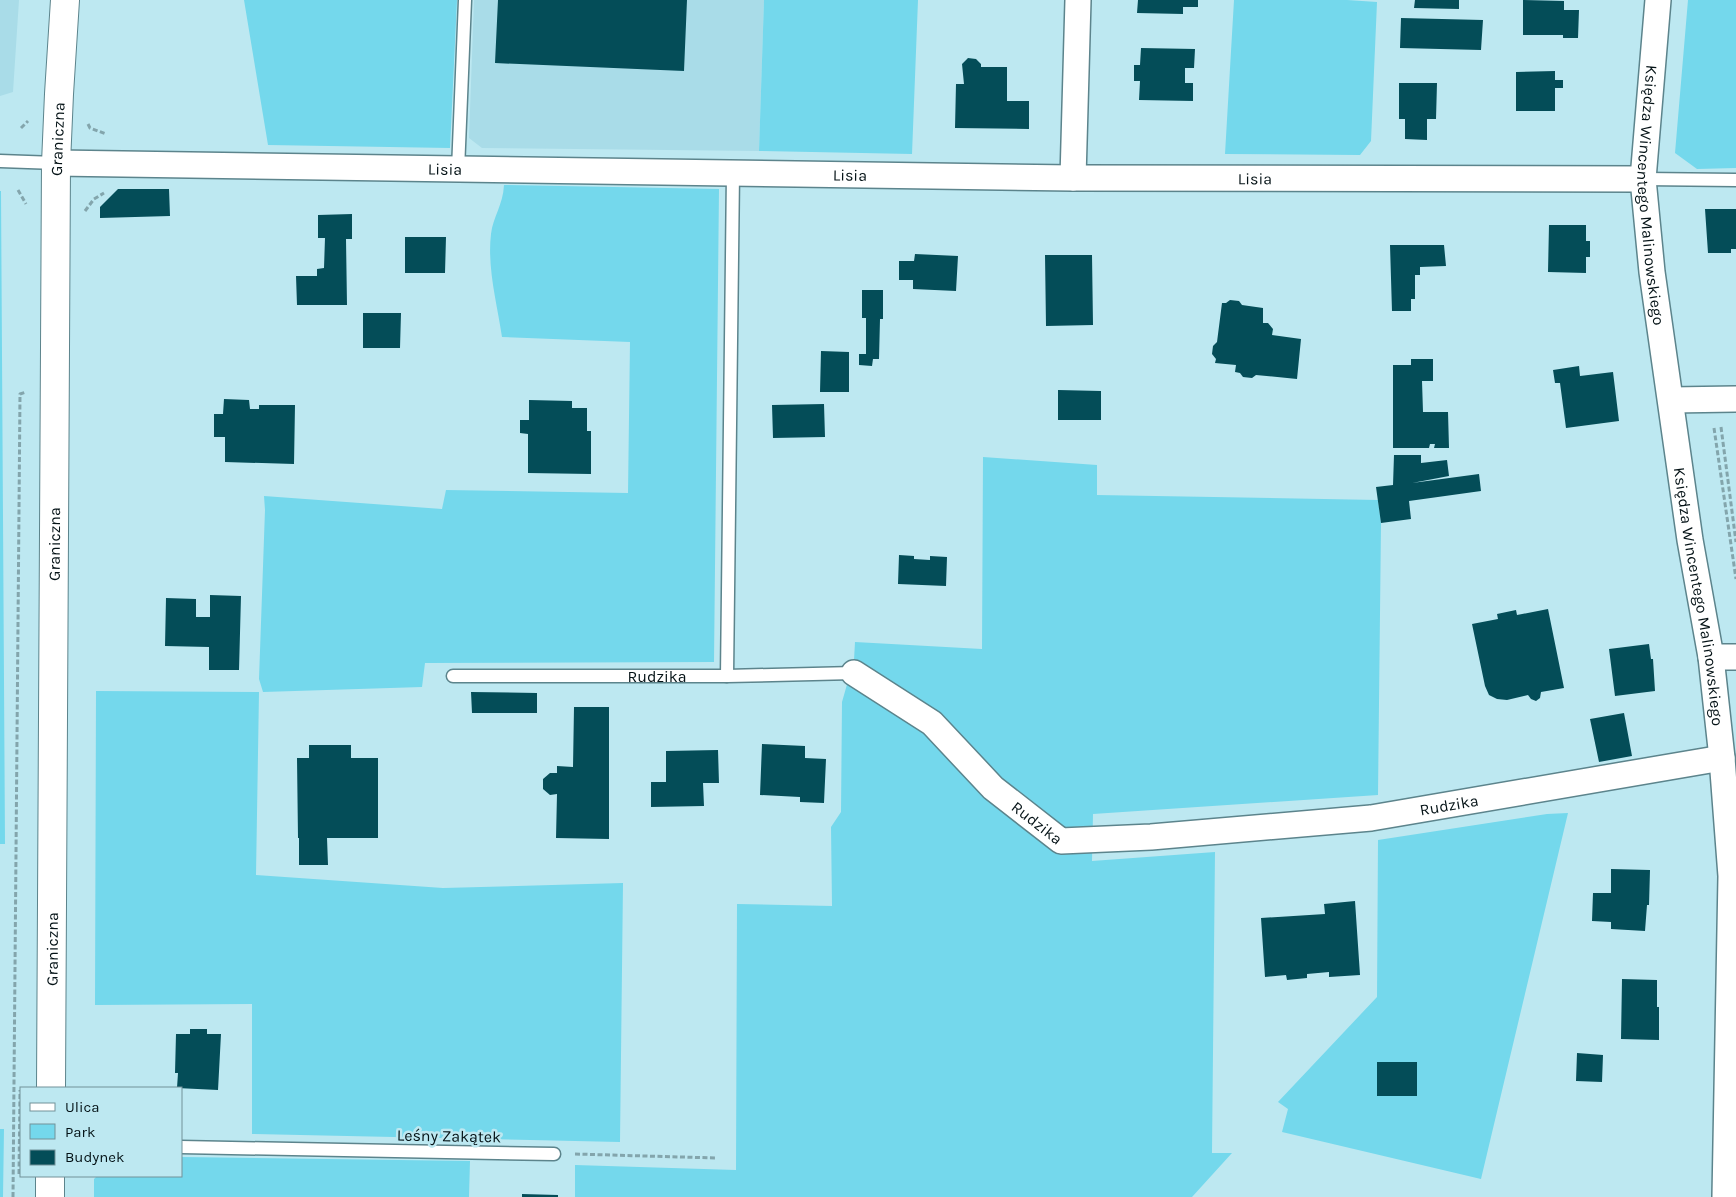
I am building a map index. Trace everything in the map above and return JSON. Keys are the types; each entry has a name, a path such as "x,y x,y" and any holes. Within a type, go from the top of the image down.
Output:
{"street":[{"name":"Graniczna","path":"51,1087 56,163 65,0"},
{"path":"1073,178 1078,0"},
{"name":"Księdza Wincentego Malinowskiego","path":"1658,0 1643,179 1652,272 1690,540 1710,657 1722,758 1731,876 1725,1197"},
{"name":"Lisia","path":"56,163 1073,178 1643,179"},
{"path":"1671,400 1723,406"},
{"path":"1710,657 1736,657"},
{"name":"Rudzika","path":"854,674 932,723 993,788 1061,841 1151,837 1371,818 1722,758"},
{"path":"50,1177 50,1197"}],"lane":[{"path":"458,170 465,0"},
{"path":"0,160 56,163"},
{"path":"727,676 733,173"},
{"path":"1643,179 1736,180"},
{"name":"Rudzika","path":"453,676 854,674"},
{"name":"Leśny Zakątek","path":"182,1147 554,1154"}],"path":[{"path":"21,128 31,119"},
{"path":"87,122 90,128 111,136"},
{"path":"18,190 28,207"},
{"path":"82,215 94,199 108,190"},
{"path":"13,1197 20,394"},
{"path":"1723,406 1736,542"},
{"path":"1723,406 1713,418 1736,578"},
{"path":"1723,536 1735,535"},
{"path":"554,1154 716,1158"}],"shaded area":[{"path":"0,0 19,0 13,92 0,96"},
{"path":"474,0 764,0 759,151 482,148 469,138"}],"green space":[{"path":"244,0 457,0 450,148 268,145"},
{"path":"764,0 918,0 912,154 759,151"},
{"path":"1234,0 1347,0 1377,2 1371,141 1360,155 1225,154"},
{"path":"1688,0 1736,0 1736,168 1697,169 1675,153"},
{"path":"504,185 719,189 714,662 425,663 422,687 263,692 259,679 264,496 442,509 446,490 628,493 630,342 502,337 491,273 490,247 492,228 502,199"},
{"path":"1,191 5,844 0,844"},
{"path":"983,457 1097,465 1097,495 1378,500 1381,523 1378,795 1093,814 1092,861 1215,852 1212,1153 1232,1153 1192,1197 575,1197 575,1165 736,1170 737,904 832,906 831,827 841,812 842,702 854,660 855,642 982,649"},
{"path":"96,691 259,692 256,875 443,888 623,883 620,1142 252,1134 252,1004 95,1005"},
{"path":"1568,813 1481,1179 1282,1132 1288,1109 1278,1102 1377,997 1378,840 1547,814"},
{"path":"0,1129 4,1129 3,1197 0,1197"},
{"path":"182,1157 470,1161 469,1197 94,1197 94,1179 96,1177 182,1177"}],"building":[{"path":"498,0 687,0 684,71 495,63"},
{"path":"1138,0 1198,0 1198,7 1183,7 1183,14 1137,13"},
{"path":"1415,0 1459,0 1459,9 1414,8"},
{"path":"1523,0 1564,1 1564,10 1579,10 1578,38 1563,38 1563,35 1523,35"},
{"path":"1401,18 1483,20 1481,50 1400,48"},
{"path":"1141,48 1195,49 1194,68 1185,68 1185,83 1193,83 1193,101 1139,100 1140,81 1134,81 1134,65 1140,65"},
{"path":"968,58 976,59 981,64 981,67 1007,67 1007,101 1029,101 1029,129 955,128 956,84 964,84 962,64"},
{"path":"1555,71 1555,80 1563,80 1563,88 1555,88 1555,111 1516,111 1516,72"},
{"path":"1399,83 1437,83 1436,119 1427,119 1427,140 1405,139 1405,119 1399,119"},
{"path":"118,189 169,189 170,216 100,218 100,207"},
{"path":"1705,209 1736,209 1736,249 1731,249 1731,253 1708,253"},
{"path":"352,214 352,239 346,239 347,305 297,305 296,276 317,276 317,269 324,268 325,238 318,238 318,215"},
{"path":"1549,225 1586,225 1586,241 1590,241 1590,257 1586,257 1586,273 1548,272"},
{"path":"405,237 446,237 445,273 405,273"},
{"path":"1390,245 1444,245 1446,266 1420,267 1420,275 1415,275 1415,299 1411,299 1411,311 1392,311"},
{"path":"915,254 958,256 956,291 913,289 913,280 899,280 899,261 914,261"},
{"path":"1045,255 1092,255 1093,325 1046,326"},
{"path":"862,290 883,290 883,319 880,319 879,359 873,359 872,366 859,365 859,354 866,354 866,318 862,318"},
{"path":"1230,300 1239,301 1242,305 1263,308 1263,323 1268,323 1273,329 1272,335 1301,339 1297,379 1256,375 1252,378 1243,377 1240,373 1235,372 1236,365 1215,363 1216,359 1212,354 1213,346 1217,342 1222,303"},
{"path":"363,313 401,313 400,348 363,348"},
{"path":"821,351 849,352 849,392 820,392"},
{"path":"1411,359 1433,359 1433,381 1422,381 1423,412 1448,412 1449,448 1434,448 1435,444 1430,444 1429,448 1393,448 1393,365 1411,365"},
{"path":"1579,366 1580,376 1613,372 1619,421 1566,428 1560,383 1555,383 1553,370"},
{"path":"1058,390 1101,391 1101,420 1058,420"},
{"path":"224,399 249,400 250,409 259,409 259,405 295,405 294,464 225,462 225,437 214,437 214,414 223,414"},
{"path":"529,400 572,401 572,408 587,408 587,431 591,431 591,474 528,473 528,434 520,433 520,420 529,420"},
{"path":"824,404 825,437 773,438 772,405"},
{"path":"1394,455 1421,455 1421,463 1447,460 1449,476 1412,483 1479,474 1481,491 1409,501 1411,519 1381,523 1376,487 1393,485"},
{"path":"899,555 914,556 914,559 930,560 930,556 947,557 946,586 898,584"},
{"path":"210,595 241,596 239,670 209,670 209,647 165,646 166,598 196,599 196,617 210,617"},
{"path":"1548,609 1564,688 1541,692 1540,698 1536,701 1528,695 1507,700 1497,699 1489,695 1485,686 1472,624 1498,619 1497,614 1516,610 1517,615"},
{"path":"1649,644 1651,659 1653,659 1655,691 1615,696 1609,649"},
{"path":"471,692 537,693 537,713 472,713"},
{"path":"574,707 609,707 609,839 556,838 557,794 550,795 543,789 543,779 550,773 557,773 557,766 573,767"},
{"path":"1624,713 1632,756 1599,762 1590,719"},
{"path":"762,744 805,746 805,758 826,759 824,803 800,802 800,797 760,795"},
{"path":"309,745 351,745 351,758 378,758 378,838 327,838 328,865 299,865 297,758 309,758"},
{"path":"718,750 719,783 703,783 704,806 651,807 651,782 666,782 666,751"},
{"path":"1611,869 1650,870 1649,905 1647,905 1645,931 1611,929 1611,922 1592,921 1593,893 1611,893"},
{"path":"1355,901 1360,975 1329,977 1329,972 1307,974 1307,978 1287,980 1286,975 1265,977 1261,918 1325,914 1324,904"},
{"path":"1622,979 1657,980 1659,1040 1621,1039"},
{"path":"190,1029 207,1029 207,1034 221,1034 218,1090 177,1087 178,1073 175,1073 176,1034 190,1034"},
{"path":"1577,1053 1603,1055 1602,1082 1576,1081"},
{"path":"1377,1062 1417,1062 1417,1096 1377,1096"},
{"path":"522,1194 558,1195 558,1197 522,1197"}]}
